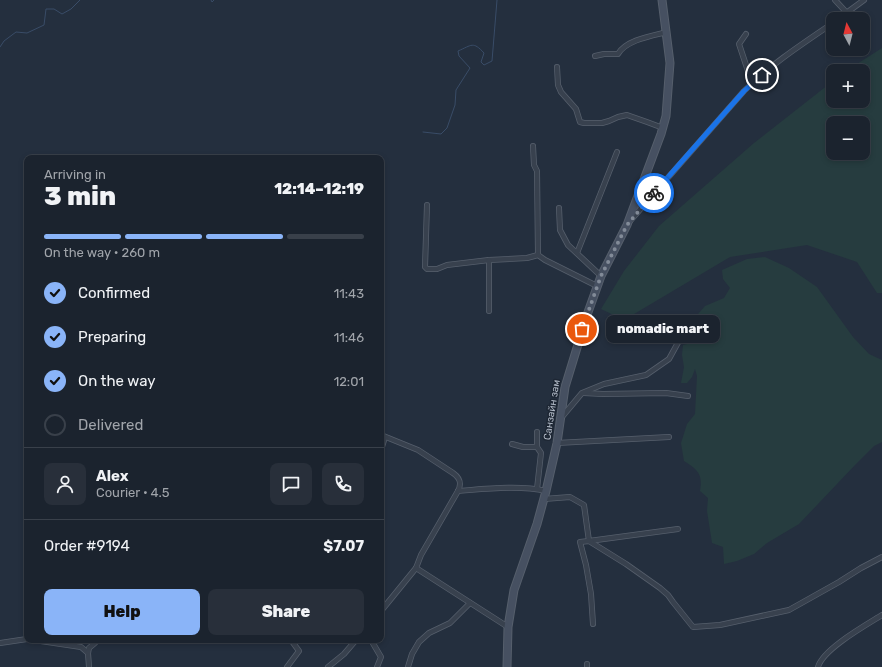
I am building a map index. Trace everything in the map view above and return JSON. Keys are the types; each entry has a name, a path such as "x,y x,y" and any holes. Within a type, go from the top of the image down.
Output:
{"main road":[{"name":"Санзайн зам","path":"507,667 508,627 514,590 537,524 546,491 557,443 565,386 597,286 627,225 666,116 670,63 662,0"}],"street":[{"path":"835,0 845,12"},
{"path":"847,12 864,0"},
{"path":"627,225 753,82 778,62 826,28"},
{"path":"595,56 604,54 618,54 627,44 646,37 667,32"},
{"path":"746,34 739,44 753,82"},
{"path":"557,67 558,85 561,92 576,109 581,122 590,124 602,123 627,115 662,128"},
{"path":"533,146 534,165 537,172 538,255"},
{"path":"577,253 617,152"},
{"path":"427,205 425,267 427,269 437,269 446,266 489,260 527,258 538,255"},
{"path":"559,208 560,230 568,245 601,276"},
{"path":"538,255 597,286"},
{"path":"489,260 489,311"},
{"path":"560,419 582,393 604,384 646,375 669,359 680,339"},
{"path":"582,393 666,393 688,396"},
{"path":"537,432 537,447 541,454 537,489"},
{"path":"384,436 418,450 458,476 460,483 458,491 421,555 416,568 384,607"},
{"path":"557,443 669,437"},
{"path":"512,444 523,447 537,447"},
{"path":"458,491 499,488 537,489 546,491"},
{"path":"544,499 570,497 584,505 589,541"},
{"path":"593,624 591,594 580,542 678,529"},
{"path":"589,541 626,564 668,595 693,627 720,625 789,610 882,556"},
{"path":"416,568 508,627"},
{"path":"408,667 412,654 419,642 429,634 450,623 470,603"},
{"path":"818,667 819,662 829,651 882,615"},
{"path":"0,643 24,640"},
{"path":"54,643 80,647 88,653"},
{"path":"89,667 89,648 95,643"},
{"path":"287,667 299,651 293,643"},
{"path":"328,667 344,654 353,643"},
{"path":"373,643 382,657 377,667"}],"green space":[{"path":"882,48 882,293 877,293 857,262 807,245 730,257 624,320 601,309 624,271 659,226 754,143 826,86 826,108 870,108 870,64 857,64"},
{"path":"765,257 789,268 817,287 853,337 869,354 882,360 882,442 874,446 799,524 767,543 754,554 737,561 724,564 723,547 712,543 707,511 708,498 700,491 700,476 693,467 684,461 681,443 687,424 695,414 697,376 695,369 692,377 687,383 681,383 684,367 682,355 683,345 687,344 692,321 705,306 724,298 730,288 723,279 722,270 747,259"}],"waterway":[{"path":"0,47 4,41 16,32 27,33 44,25 46,9 54,9 62,14 71,9 80,0"},
{"path":"211,0 212,2 214,0"},
{"path":"423,132 441,134 447,128 455,105 456,90 470,68 459,56 458,51 472,45 484,53 481,62 484,65 492,61 497,0"}],"way so far":[{"path":"582,329 601,276 627,225 654,193"}],"place":[{"name":"nomadic mart","path":"582,329"}],"route":[{"path":"654,193 744,91 762,75"}]}
